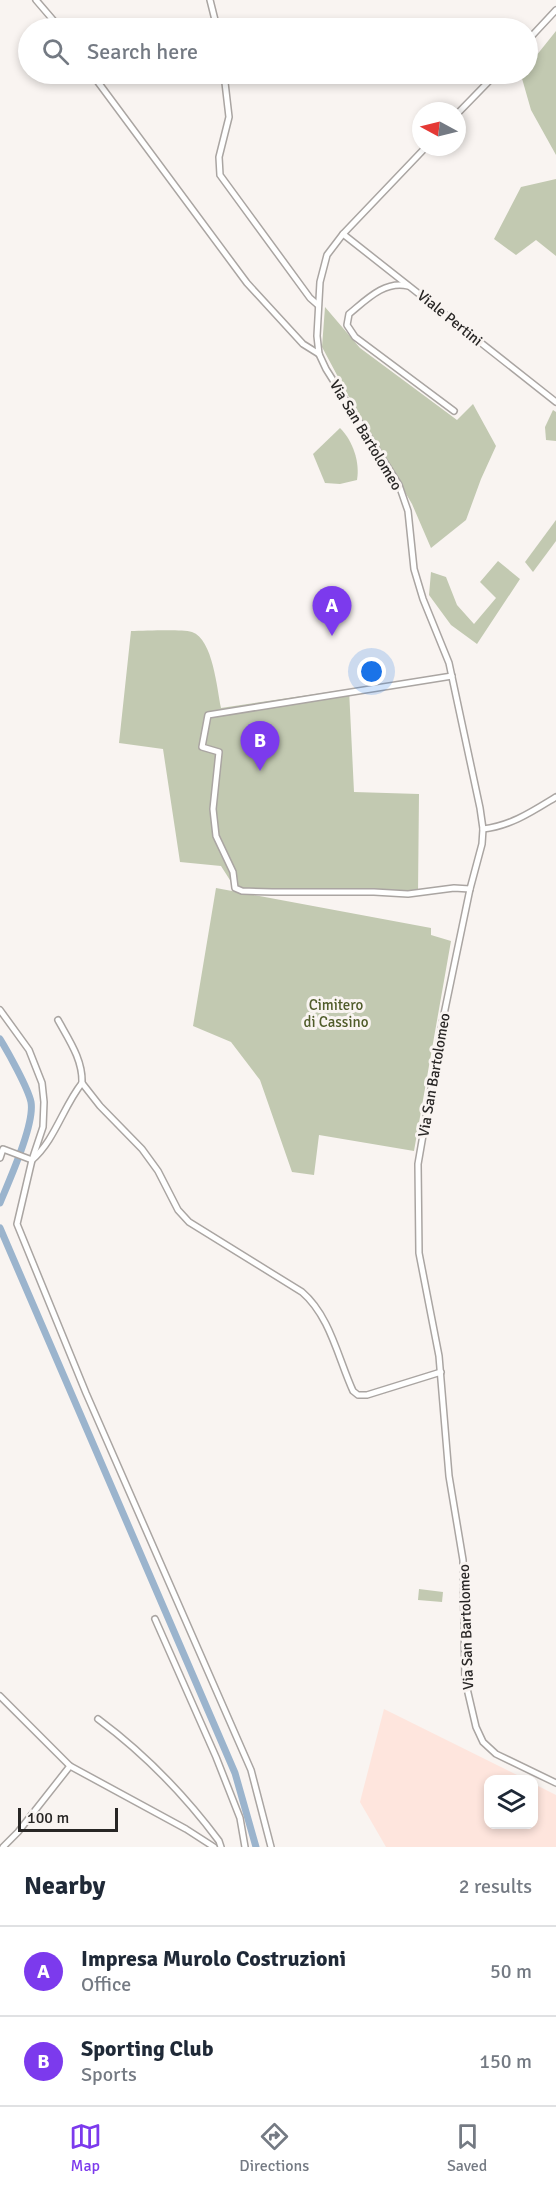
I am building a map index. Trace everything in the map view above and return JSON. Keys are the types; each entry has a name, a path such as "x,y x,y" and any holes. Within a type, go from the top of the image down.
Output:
{"street":[{"path":"36,0 51,18"},
{"path":"210,0 214,18"},
{"path":"538,29 556,10"},
{"path":"99,84 247,283 303,344 319,354"},
{"path":"225,84 229,117 219,157 220,175 310,298 318,305"},
{"path":"466,105 486,84"},
{"path":"319,354 318,305 323,267 327,255 343,234 417,156"},
{"name":"Viale Pertini","path":"343,234 556,402"},
{"path":"412,288 399,284 381,289 349,314 347,325 355,337 454,411"},
{"name":"Via San Bartolomeo","path":"319,354 326,369 399,485 408,512 414,569 452,676 483,829 480,858 470,889 443,1019 418,1164 419,1253 441,1372 449,1476 463,1560 465,1680 476,1727 483,1742 496,1754 556,1784"},
{"path":"452,676 208,715 202,747 219,752 213,809 216,836 233,872 235,888 242,891 408,894 454,888 470,889"},
{"path":"483,829 503,825 523,817 556,797"},
{"path":"0,1010 29,1050 42,1083 44,1102 43,1127 32,1160 17,1224 86,1393 251,1770 271,1847"},
{"path":"58,1020 75,1050 82,1074 82,1083 100,1106 142,1149 158,1171 178,1210 189,1222 313,1301 329,1332 353,1391 358,1395 367,1395 441,1372"},
{"path":"32,1160 42,1152 73,1094 82,1083"},
{"path":"0,1158 3,1149 32,1160"},
{"path":"155,1619 220,1767 240,1818 245,1847"},
{"path":"0,1696 70,1766 186,1829 214,1847"},
{"path":"98,1719 149,1759 195,1809 219,1841 220,1847"},
{"path":"3,1847 18,1832 70,1766"}],"shaded area":[{"path":"384,1709 517,1775 484,1775 484,1829 538,1829 538,1786 556,1795 556,1847 386,1847 360,1802"}],"green space":[{"path":"556,31 556,155 531,110 524,84 538,84 538,54"},
{"path":"556,179 556,256 536,240 516,255 494,239 521,187"},
{"path":"325,307 360,348 457,420 473,404 496,446 466,520 431,548 412,504 322,347"},
{"path":"553,410 556,412 556,441 546,440 545,427"},
{"path":"340,428 349,439 354,452 357,480 340,484 325,483 313,454"},
{"path":"556,520 556,541 533,572 525,562"},
{"path":"498,561 520,579 477,644 451,625 429,595 431,572 446,577 457,605 474,624 496,598 480,582"},
{"path":"131,631 187,631 199,636 205,644 213,666 221,708 349,689 354,792 419,794 418,893 235,888 221,866 180,862 163,749 119,743"},
{"name":"Cimitero di Cassino","path":"216,888 431,928 431,935 451,941 414,1151 319,1135 314,1175 292,1172 260,1080 231,1042 193,1026"},
{"path":"419,1589 443,1592 442,1602 418,1600"}],"waterway":[{"path":"0,1039 13,1061 31,1102 29,1124 0,1203"},
{"path":"0,1228 235,1773 256,1847"}],"place":[{"name":"Impresa Murolo Costruzioni","path":"332,636"},
{"name":"Sporting Club","path":"260,771"}]}
